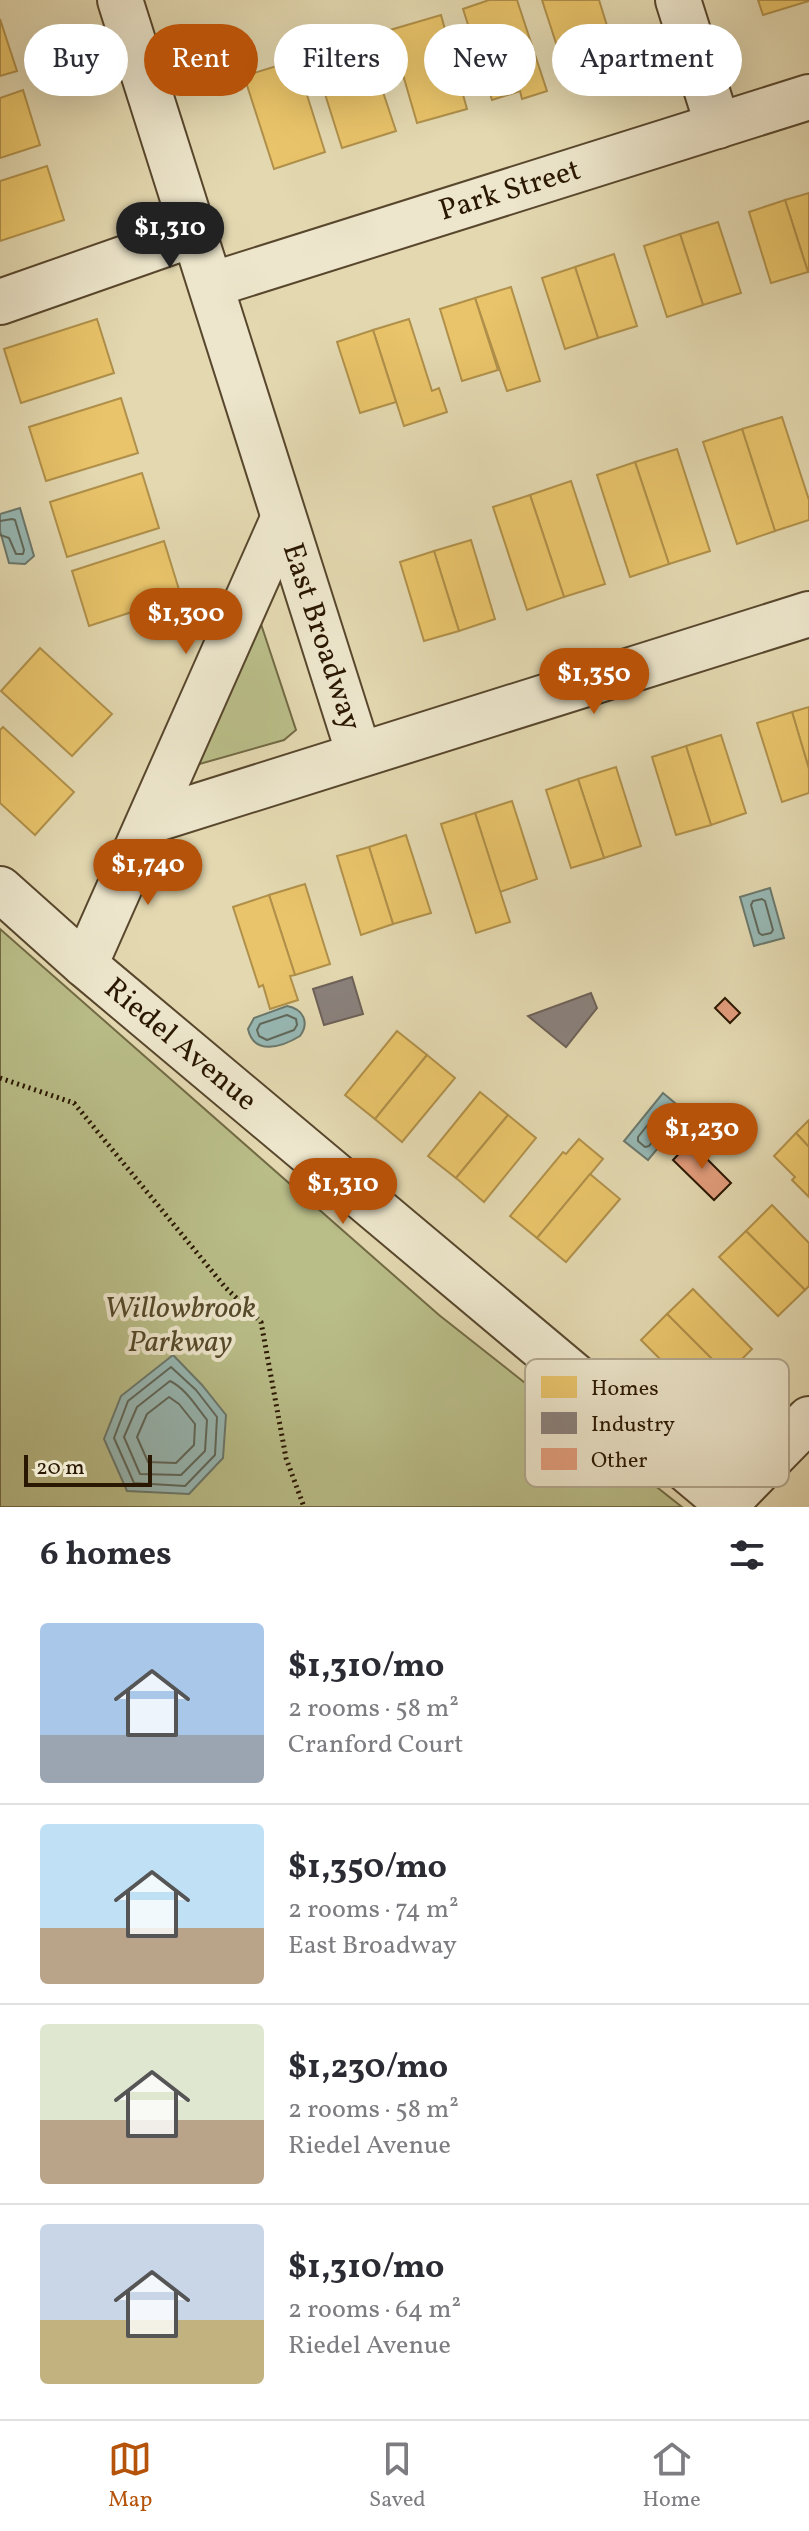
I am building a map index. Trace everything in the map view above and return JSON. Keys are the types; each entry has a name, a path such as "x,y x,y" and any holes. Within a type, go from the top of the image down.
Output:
{"street":[{"name":"East Broadway","path":"120,0 359,754"},
{"path":"678,0 718,126"},
{"name":"Park Street","path":"211,285 809,97"},
{"path":"0,302 194,234"},
{"path":"85,965 283,519"},
{"name":"East Broadway","path":"150,821 809,614"},
{"name":"Riedel Avenue","path":"0,889 85,965 554,1359"},
{"path":"789,1440 809,1419"},
{"name":"Riedel Avenue","path":"707,1487 728,1505"},
{"path":"728,1505 745,1487"}],"path":[{"path":"0,1078 74,1103 225,1287 261,1322 286,1458 304,1507"}],"green space":[{"path":"260,621 296,730 284,740 196,765"},
{"name":"Willowbrook Parkway","path":"0,929 439,1315 525,1383 525,1487 657,1487 682,1507 0,1507"}],"water":[{"path":"20,508 34,556 25,564 9,563 0,531 0,514"},
{"path":"770,888 784,938 754,946 740,897"},
{"path":"287,1006 303,1017 300,1036 277,1046 256,1043 248,1029 254,1018"},
{"path":"663,1093 687,1113 648,1160 624,1141"},
{"path":"173,1355 226,1415 223,1458 189,1494 127,1491 104,1439 121,1396"}],"building: Homes":[{"path":"489,0 517,0 525,24 468,24 463,9"},
{"path":"542,0 599,0 606,24 552,24 552,31"},
{"path":"758,0 809,0 809,1 763,15"},
{"path":"441,15 443,24 424,24 424,96 463,96 467,109 417,123 408,92 408,25"},
{"path":"0,19 17,71 0,76"},
{"path":"536,58 547,91 536,95"},
{"path":"274,67 274,96 307,96 325,152 274,169 250,96 258,96 258,72"},
{"path":"23,90 40,145 0,158 0,98"},
{"path":"326,96 384,96 396,131 342,148"},
{"path":"47,166 64,220 0,241 0,181"},
{"path":"809,193 809,272 808,272 785,200"},
{"path":"785,200 808,272 771,283 749,212"},
{"path":"718,222 741,293 703,305 680,234"},
{"path":"680,234 703,305 667,317 644,246"},
{"path":"614,254 637,326 598,338 575,267"},
{"path":"575,267 598,338 565,349 542,278"},
{"path":"511,287 540,381 507,391 475,298"},
{"path":"475,298 498,370 462,381 440,309"},
{"path":"97,319 114,373 21,403 4,349"},
{"path":"409,319 432,391 439,388 447,412 404,426 373,330"},
{"path":"373,330 396,402 360,413 337,342"},
{"path":"121,398 138,453 46,481 29,427"},
{"path":"782,417 809,500 809,520 775,531 742,429"},
{"path":"742,429 775,531 737,544 703,442"},
{"path":"677,449 710,551 669,564 635,462"},
{"path":"635,462 669,564 630,577 597,475"},
{"path":"142,473 159,528 67,557 50,502"},
{"path":"571,481 605,584 564,597 530,495"},
{"path":"530,495 564,597 527,610 493,507"},
{"path":"471,540 495,619 459,631 434,551"},
{"path":"164,541 181,596 89,626 72,571"},
{"path":"434,551 459,631 424,641 400,562"},
{"path":"40,648 112,714 72,756 1,691"},
{"path":"809,707 809,769 792,712"},
{"path":"792,712 809,769 809,793 782,802 757,723"},
{"path":"3,727 74,792 35,835 0,803 0,730"},
{"path":"721,735 746,813 711,825 686,746"},
{"path":"686,746 711,825 676,835 652,757"},
{"path":"616,767 641,846 604,858 578,779"},
{"path":"578,779 604,858 571,868 546,790"},
{"path":"512,801 537,879 500,892 475,813"},
{"path":"475,813 510,922 476,933 441,824"},
{"path":"406,835 431,913 393,924 369,847"},
{"path":"369,847 393,924 361,935 337,856"},
{"path":"305,884 330,964 295,975 269,895"},
{"path":"269,895 295,975 290,976 298,1000 270,1009 263,985 259,987 233,907"},
{"path":"397,1031 427,1055 375,1119 345,1095"},
{"path":"427,1055 455,1078 402,1142 375,1119"},
{"path":"480,1092 508,1115 456,1178 428,1156"},
{"path":"508,1115 536,1138 484,1202 456,1178"},
{"path":"809,1120 809,1147 796,1133"},
{"path":"796,1133 809,1147 809,1197 774,1156"},
{"path":"579,1139 603,1159 537,1238 510,1216 563,1152 566,1154"},
{"path":"590,1174 620,1199 566,1262 537,1238"},
{"path":"772,1205 809,1243 809,1286 805,1290 746,1231"},
{"path":"746,1231 805,1290 778,1316 719,1257"},
{"path":"693,1289 752,1349 742,1359 712,1359 667,1314"},
{"path":"667,1314 712,1359 660,1359 641,1340"}],"building: Industry":[{"path":"352,977 363,1014 324,1025 313,989"},
{"path":"591,993 597,1008 566,1047 528,1016"}],"building: Other":[{"path":"725,998 740,1013 730,1023 715,1008"},
{"path":"690,1142 731,1183 714,1200 673,1160"}]}
